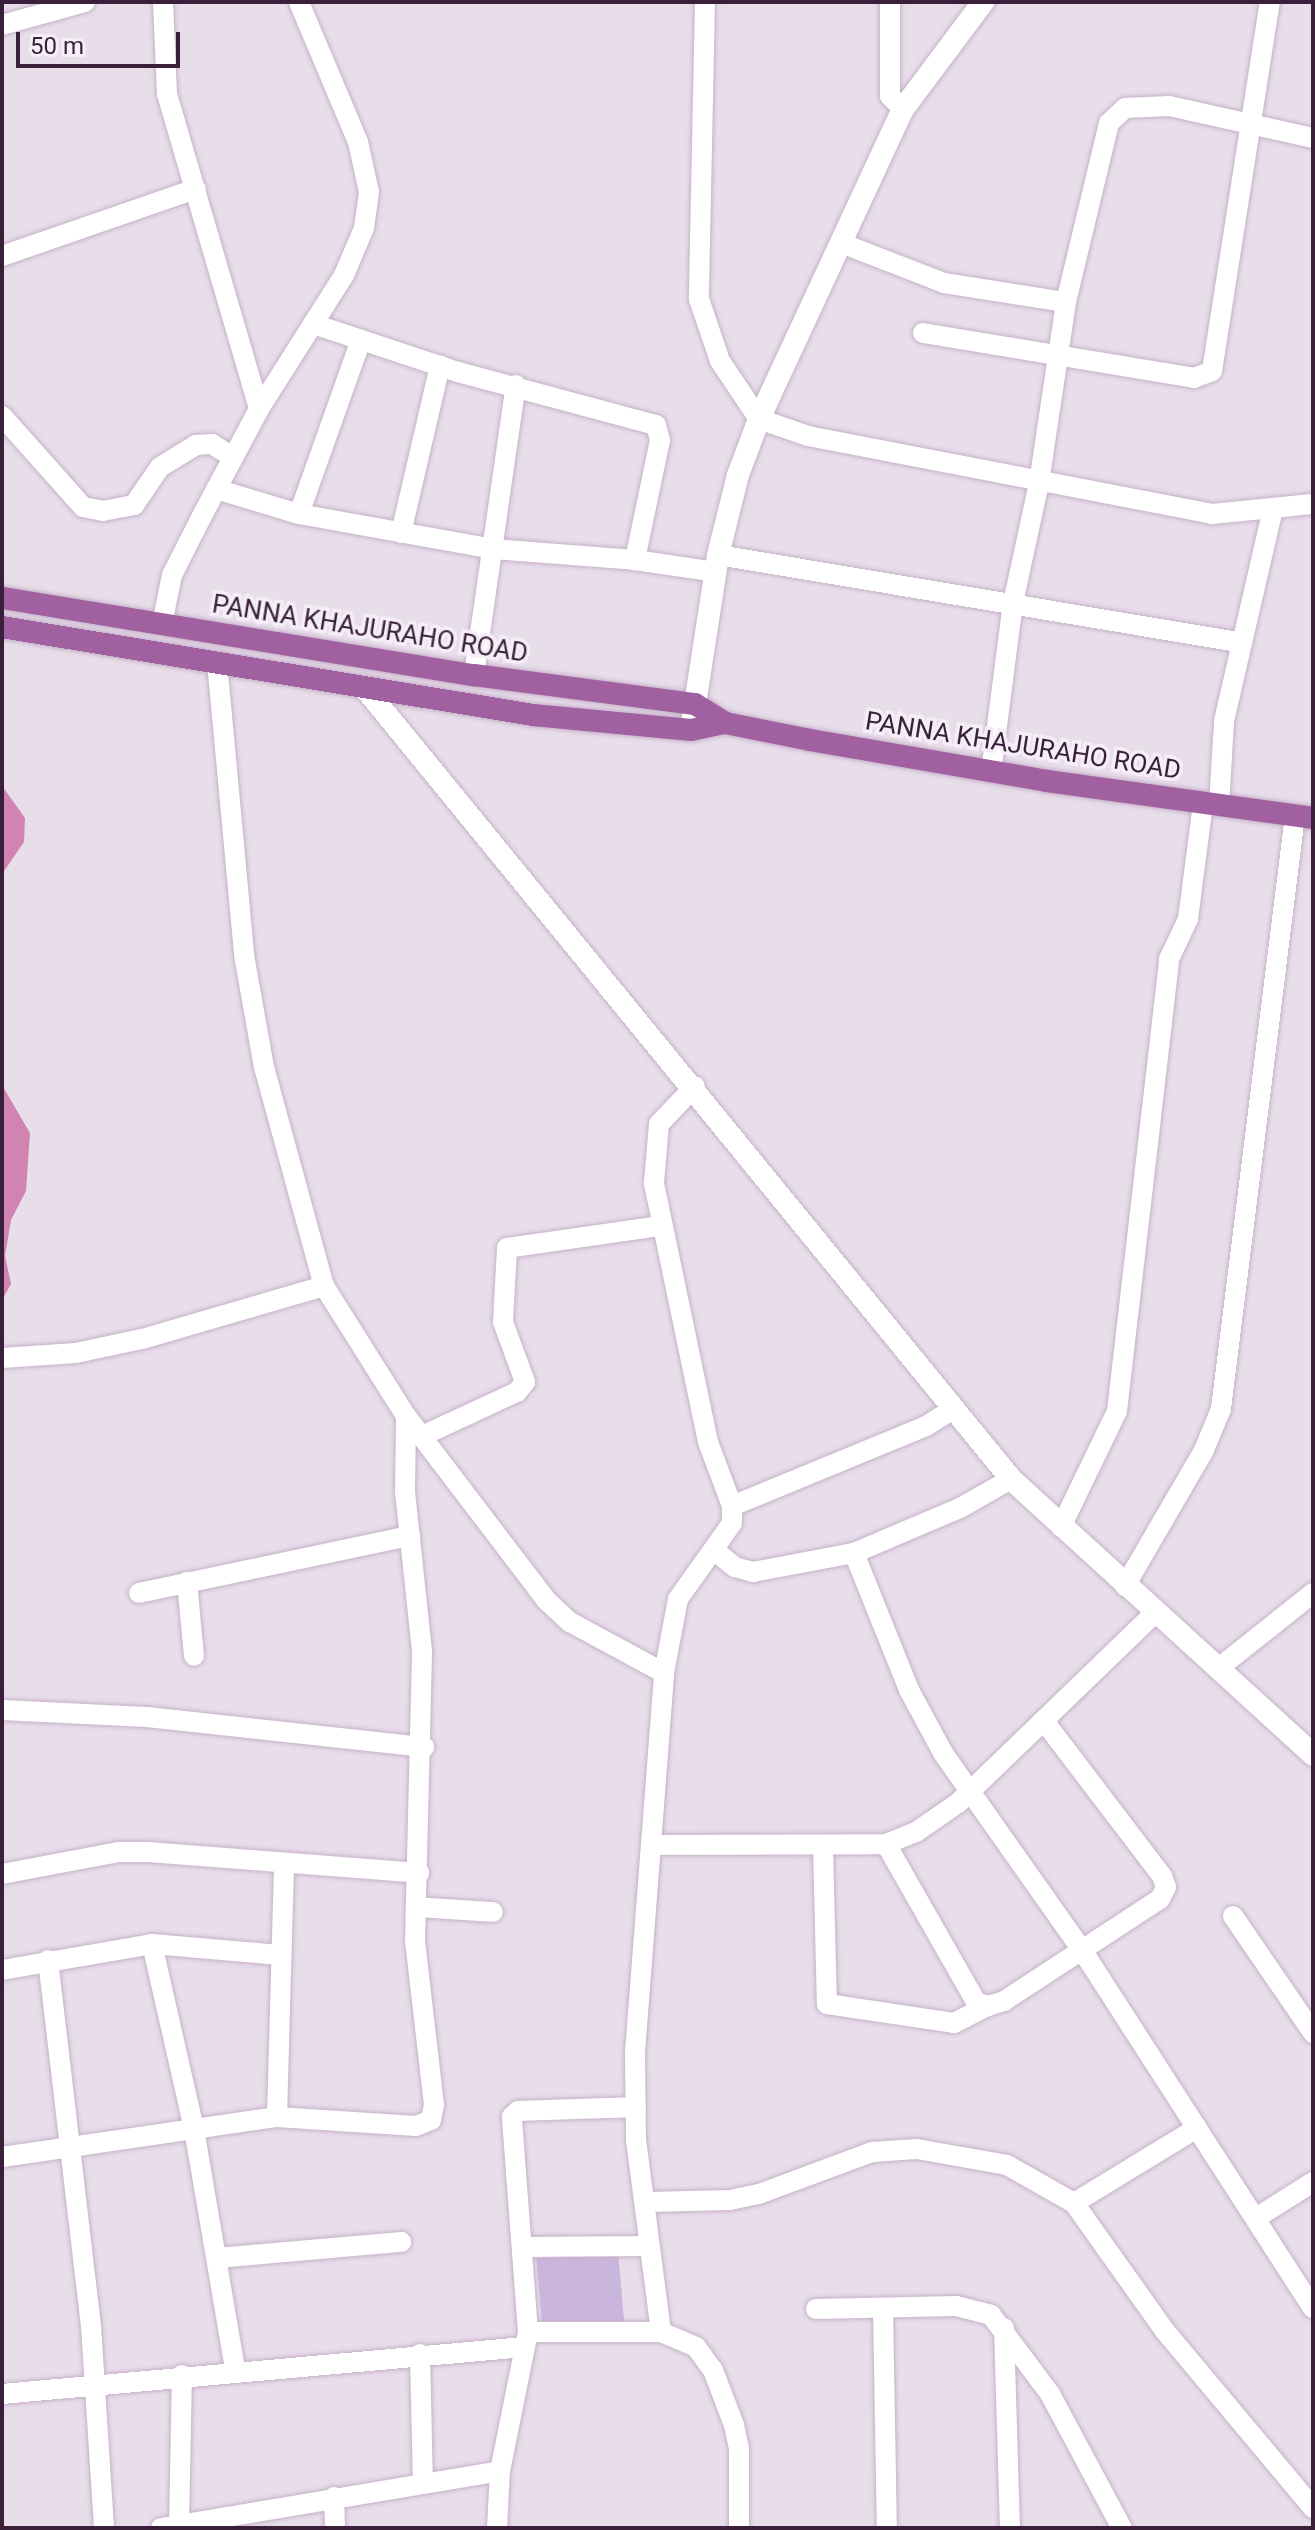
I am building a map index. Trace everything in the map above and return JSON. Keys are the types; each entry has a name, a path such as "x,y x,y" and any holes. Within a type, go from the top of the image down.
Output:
{"main road":[{"path":"691,730 716,564 738,475 759,419 903,109 983,2"},
{"name":"PANNA KHAJURAHO ROAD","path":"2,598 474,675 695,704 725,723 991,772 1304,817"},
{"name":"PANNA KHAJURAHO ROAD","path":"2,627 533,715 691,730 725,723"},
{"path":"364,687 695,1086 1011,1479 1313,1755"}],"street":[{"path":"2,25 85,2"},
{"path":"163,2 167,94 259,409"},
{"path":"162,624 172,575 259,409 349,263 364,228 369,192 358,142 299,2"},
{"path":"705,2 699,299 720,361 759,419 808,436 1212,514 1313,504"},
{"path":"890,2 890,96 903,109"},
{"path":"923,333 1194,378 1212,371 1270,2"},
{"path":"991,772 1013,603 1039,483 1066,302 1102,143 1116,113 1125,108 1169,106 1313,138"},
{"path":"2,256 196,189"},
{"path":"841,243 944,283 1066,302"},
{"path":"313,324 440,365 656,425 660,440 635,560"},
{"path":"299,514 361,340"},
{"path":"401,533 440,365"},
{"path":"474,675 516,385"},
{"path":"2,416 83,507 103,511 134,505 160,467 196,445 212,444 233,457"},
{"path":"216,489 299,514 493,549 716,564 1013,603 1238,642"},
{"path":"1061,1527 1117,1411 1169,959 1188,919 1238,642 1273,509"},
{"path":"217,662 244,955 264,1067 324,1286 406,1416 546,1600 570,1622 664,1673"},
{"path":"1125,1586 1204,1450 1221,1409 1304,817"},
{"path":"661,2332 648,2246 648,2202 636,2107 664,1673 678,1599 732,1523 732,1506 708,1442 659,1226 654,1183 659,1124 695,1086"},
{"path":"422,1436 517,1392 525,1382 503,1322 507,1248 659,1226"},
{"path":"2,1358 76,1353 142,1339 324,1286"},
{"path":"732,1506 926,1426 953,1409"},
{"path":"2,2157 277,2117 416,2126 431,2120 434,2105 418,1977 416,1907 424,1747 422,1651 410,1536 406,1416"},
{"path":"715,1551 735,1567 753,1572 854,1553 960,1508 1011,1479"},
{"path":"139,1593 410,1536"},
{"path":"854,1553 909,1690 943,1753 1082,1950 1313,2308"},
{"path":"187,1582 194,1656"},
{"path":"1220,1667 1313,1593"},
{"path":"651,1845 886,1844 916,1832 971,1790 1155,1613"},
{"path":"2,1710 147,1717 424,1747"},
{"path":"823,1845 827,2004 954,2023 988,2006 1160,1899 1166,1887 1044,1721"},
{"path":"886,1844 976,2002 988,2006"},
{"path":"2,1874 118,1852 419,1873"},
{"path":"277,2117 284,1865"},
{"path":"416,1907 493,1912"},
{"path":"1233,1916 1313,2033"},
{"path":"2,1970 152,1944 281,1955"},
{"path":"152,1944 194,2129 235,2370"},
{"path":"48,1960 72,2148 104,2528"},
{"path":"497,2528 500,2471 526,2340 523,2247 512,2117 518,2111 636,2107"},
{"path":"1074,2203 1197,2128"},
{"path":"648,2202 730,2200 872,2152 917,2149 1007,2165 1074,2203 1165,2331 1313,2508"},
{"path":"1256,2218 1313,2182"},
{"path":"217,2258 401,2242"},
{"path":"523,2247 648,2246"},
{"path":"883,2308 887,2528"},
{"path":"816,2309 976,2308 1004,2328 1075,2434 1122,2528"},
{"path":"1004,2328 1010,2528"},
{"path":"2,2394 420,2354 526,2340 661,2332 696,2347 721,2389 739,2449 739,2528"},
{"path":"420,2354 423,2484"},
{"path":"182,2375 173,2527 500,2471"},
{"path":"334,2497 335,2528"}],"shaded area":[{"path":"2,786 25,818 24,842 2,874"},
{"path":"2,1085 30,1133 26,1191 11,1220 5,1256 11,1284 2,1300"},
{"path":"618,2251 624,2321 542,2328 536,2258"}]}
